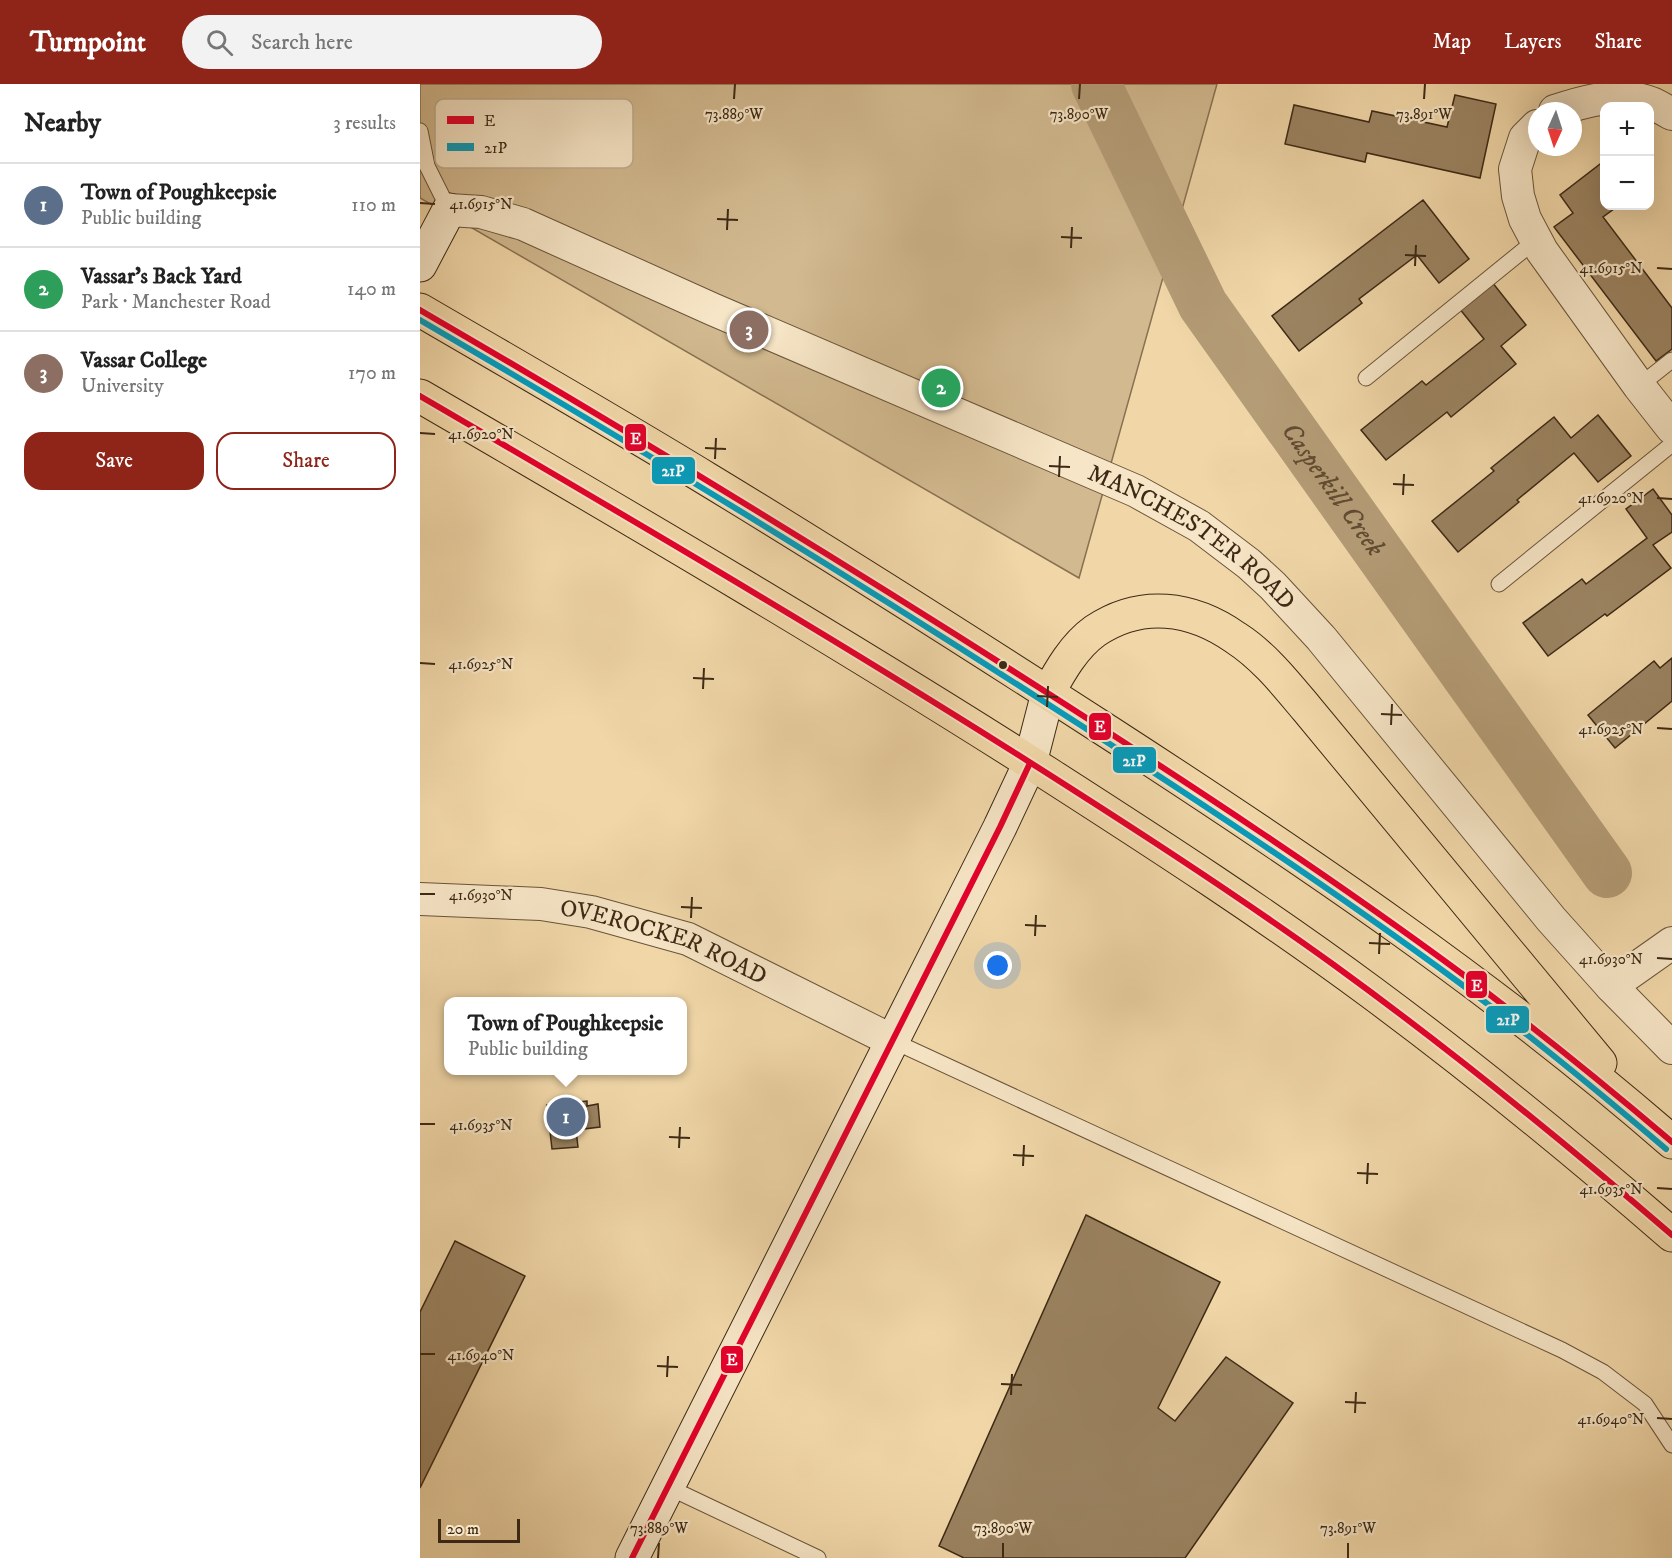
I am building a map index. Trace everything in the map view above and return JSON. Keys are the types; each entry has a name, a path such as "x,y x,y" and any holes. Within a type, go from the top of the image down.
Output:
{"main road":[{"path":"420,310 715,484 1048,693 1274,840 1396,924 1533,1027 1661,1132"},
{"path":"420,396 808,624 1205,876 1371,992 1531,1115 1672,1234"},
{"path":"1048,693 1059,673 1082,643 1094,632 1125,617 1157,611 1187,613 1220,627 1238,638 1270,667 1301,701 1661,1132"}],"street":[{"path":"1582,103 1639,92 1650,103 1672,114"},
{"path":"1528,135 1515,169 1518,196 1525,219 1536,240 1639,386 1672,428"},
{"path":"420,265 435,212"},
{"name":"MANCHESTER ROAD","path":"435,212 481,212 523,224 702,304 1136,491 1198,526 1249,564 1297,611 1551,919 1611,986 1672,1048"},
{"path":"632,1558 1000,827 1030,763 1048,693"},
{"name":"OVEROCKER ROAD","path":"420,898 541,904 591,912 688,939 892,1041"},
{"path":"1611,986 1672,943"}],"lane":[{"path":"420,131 435,212"},
{"path":"1366,378 1536,240"},
{"path":"1639,386 1672,360"},
{"path":"1499,584 1672,444"},
{"path":"892,1041 1562,1350 1603,1372 1645,1404 1672,1445"},
{"path":"668,1487 818,1558"}],"shaded area":[{"path":"420,84 1217,84 1079,578 420,198"}],"building":[{"path":"1455,95 1496,104 1480,178 1367,153 1365,162 1285,144 1294,105 1369,122 1372,111 1447,127"},
{"path":"1600,164 1600,210 1613,210 1603,217 1672,308 1672,349 1656,361 1554,227 1573,213 1560,195"},
{"path":"1423,200 1469,259 1439,283 1417,255 1359,299 1362,303 1299,351 1272,316"},
{"path":"1492,282 1526,325 1501,346 1516,364 1451,417 1447,412 1386,460 1361,430 1422,381 1426,385 1484,339 1459,308"},
{"path":"1598,415 1631,456 1598,482 1574,453 1458,552 1432,521 1494,471 1491,468 1554,417 1571,438"},
{"path":"1653,489 1672,515 1672,532 1653,545 1671,568 1548,656 1523,623 1582,579 1586,584 1647,538 1626,509"},
{"path":"1672,658 1672,701 1615,748 1588,715 1654,661 1660,668"},
{"path":"587,1101 587,1106 598,1104 600,1127 576,1130 578,1147 552,1149 547,1105"},
{"path":"1086,1215 1220,1282 1158,1408 1175,1421 1226,1357 1293,1403 1185,1558 964,1558 939,1546"},
{"path":"455,1241 525,1276 420,1488 420,1312"}],"waterway":[{"name":"Casperkill Creek","path":"1096,84 1203,305 1607,873"}],"transit line":[{"name":"E","path":"420,310 813,546 1205,795 1363,902 1465,976 1570,1057 1672,1142"},
{"name":"21P","path":"420,320 811,555 1202,804 1358,910 1461,984 1565,1065 1666,1149"},
{"name":"E","path":"420,396 939,705 1215,883 1334,965 1464,1063 1672,1235"},
{"name":"E","path":"632,1558 1000,827 1030,763"}],"place":[{"name":"Vassar College","path":"749,330"},
{"name":"Vassar's Back Yard","path":"941,388"},
{"name":"Town of Poughkeepsie","path":"566,1117"}]}
